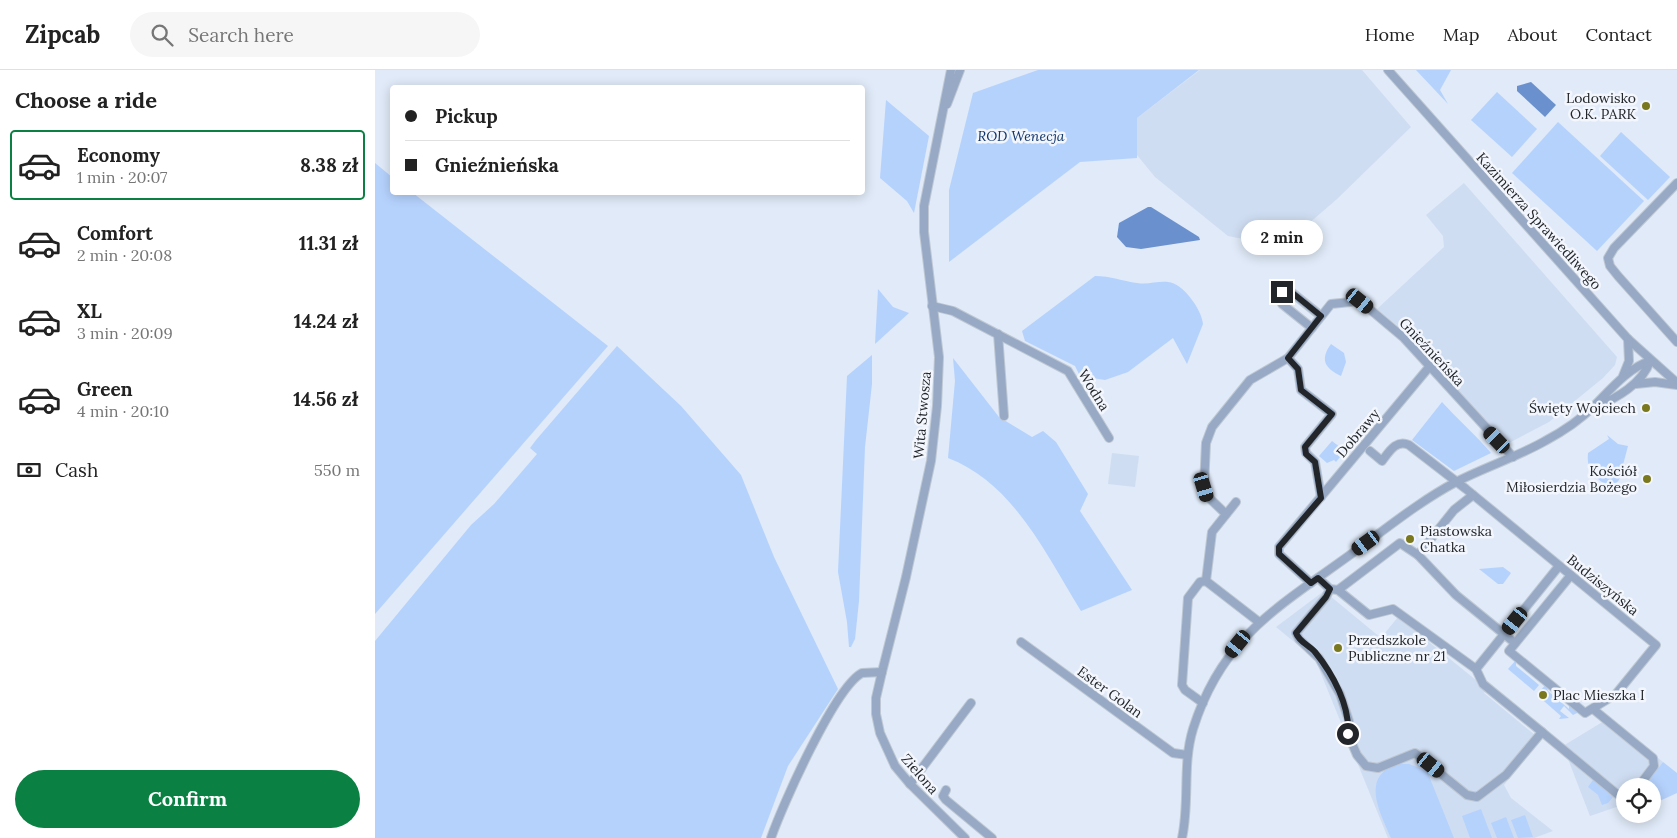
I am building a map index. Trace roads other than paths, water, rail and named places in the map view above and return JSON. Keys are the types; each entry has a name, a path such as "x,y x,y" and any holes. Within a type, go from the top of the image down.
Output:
{"street":[{"name":"Wita Stwosza","path":"876,714 876,698 906,577 931,462 939,379 924,232 924,206 951,70"},
{"name":"Wita Stwosza","path":"943,115 960,70"},
{"name":"Kazimierza Sprawiedliwego","path":"1390,71 1628,339 1677,384"},
{"path":"1677,183 1614,248 1608,258 1610,266 1618,276 1677,342"},
{"path":"1311,328 1282,304 1280,295 1284,290 1290,291 1321,316"},
{"name":"Gnieźnieńska","path":"1226,514 1207,496 1204,487 1206,443 1213,427 1250,380 1288,358 1331,304 1360,301 1399,332 1513,456"},
{"name":"Wodna","path":"932,306 953,311 1068,371 1109,438"},
{"path":"998,334 1003,416"},
{"path":"1621,380 1629,361 1628,339"},
{"path":"1288,358 1298,369 1301,390 1332,414 1305,447 1306,454 1315,462 1321,498"},
{"path":"1594,407 1621,380 1639,366 1650,361"},
{"path":"1181,838 1186,807 1187,756 1193,729 1223,662 1259,622 1425,501 1457,482 1558,433 1594,407 1632,386 1644,375 1650,361"},
{"name":"Dobrawy","path":"1430,366 1279,547 1279,554 1314,581 1334,589 1369,615 1390,608 1476,669"},
{"path":"1632,386 1648,382 1677,384"},
{"name":"Budziszyńska","path":"1371,451 1382,461 1397,444 1404,443 1457,482 1657,645 1616,694 1585,713 1509,651 1515,643"},
{"path":"1417,555 1455,510 1473,495"},
{"path":"1207,580 1212,532 1236,502"},
{"path":"1542,732 1506,775 1477,797 1467,795 1415,753 1378,768 1366,766 1357,755 1348,734 1348,714 1336,687 1314,651 1297,636 1297,630 1334,589 1400,543 1417,555 1456,595 1515,643 1571,576"},
{"path":"1559,566 1476,669 1483,684 1616,793"},
{"path":"1207,580 1259,622"},
{"path":"1203,703 1185,690 1182,685 1188,598 1200,582 1207,580"},
{"name":"Ester Golan","path":"1021,642 1173,753 1187,756"},
{"path":"771,838 795,779 845,689 862,672 882,672"},
{"path":"910,784 971,703"},
{"path":"1593,709 1653,758 1654,766 1645,778"},
{"name":"Zielona","path":"876,714 879,733 886,751 895,766 910,784 965,838"},
{"path":"946,790 943,796 946,800 992,838"}],"place":[{"name":"Lodowisko O.K. PARK","path":"1646,106"},
{"name":"Święty Wojciech","path":"1646,408"},
{"name":"Kościół Miłosierdzia Bożego","path":"1647,479"},
{"name":"Piastowska Chatka","path":"1410,539"},
{"name":"Przedszkole Publiczne nr 21","path":"1338,648"},
{"name":"Plac Mieszka I","path":"1543,695"}],"park label":[{"name":"ROD Wenecja","path":"1021,136"}]}
